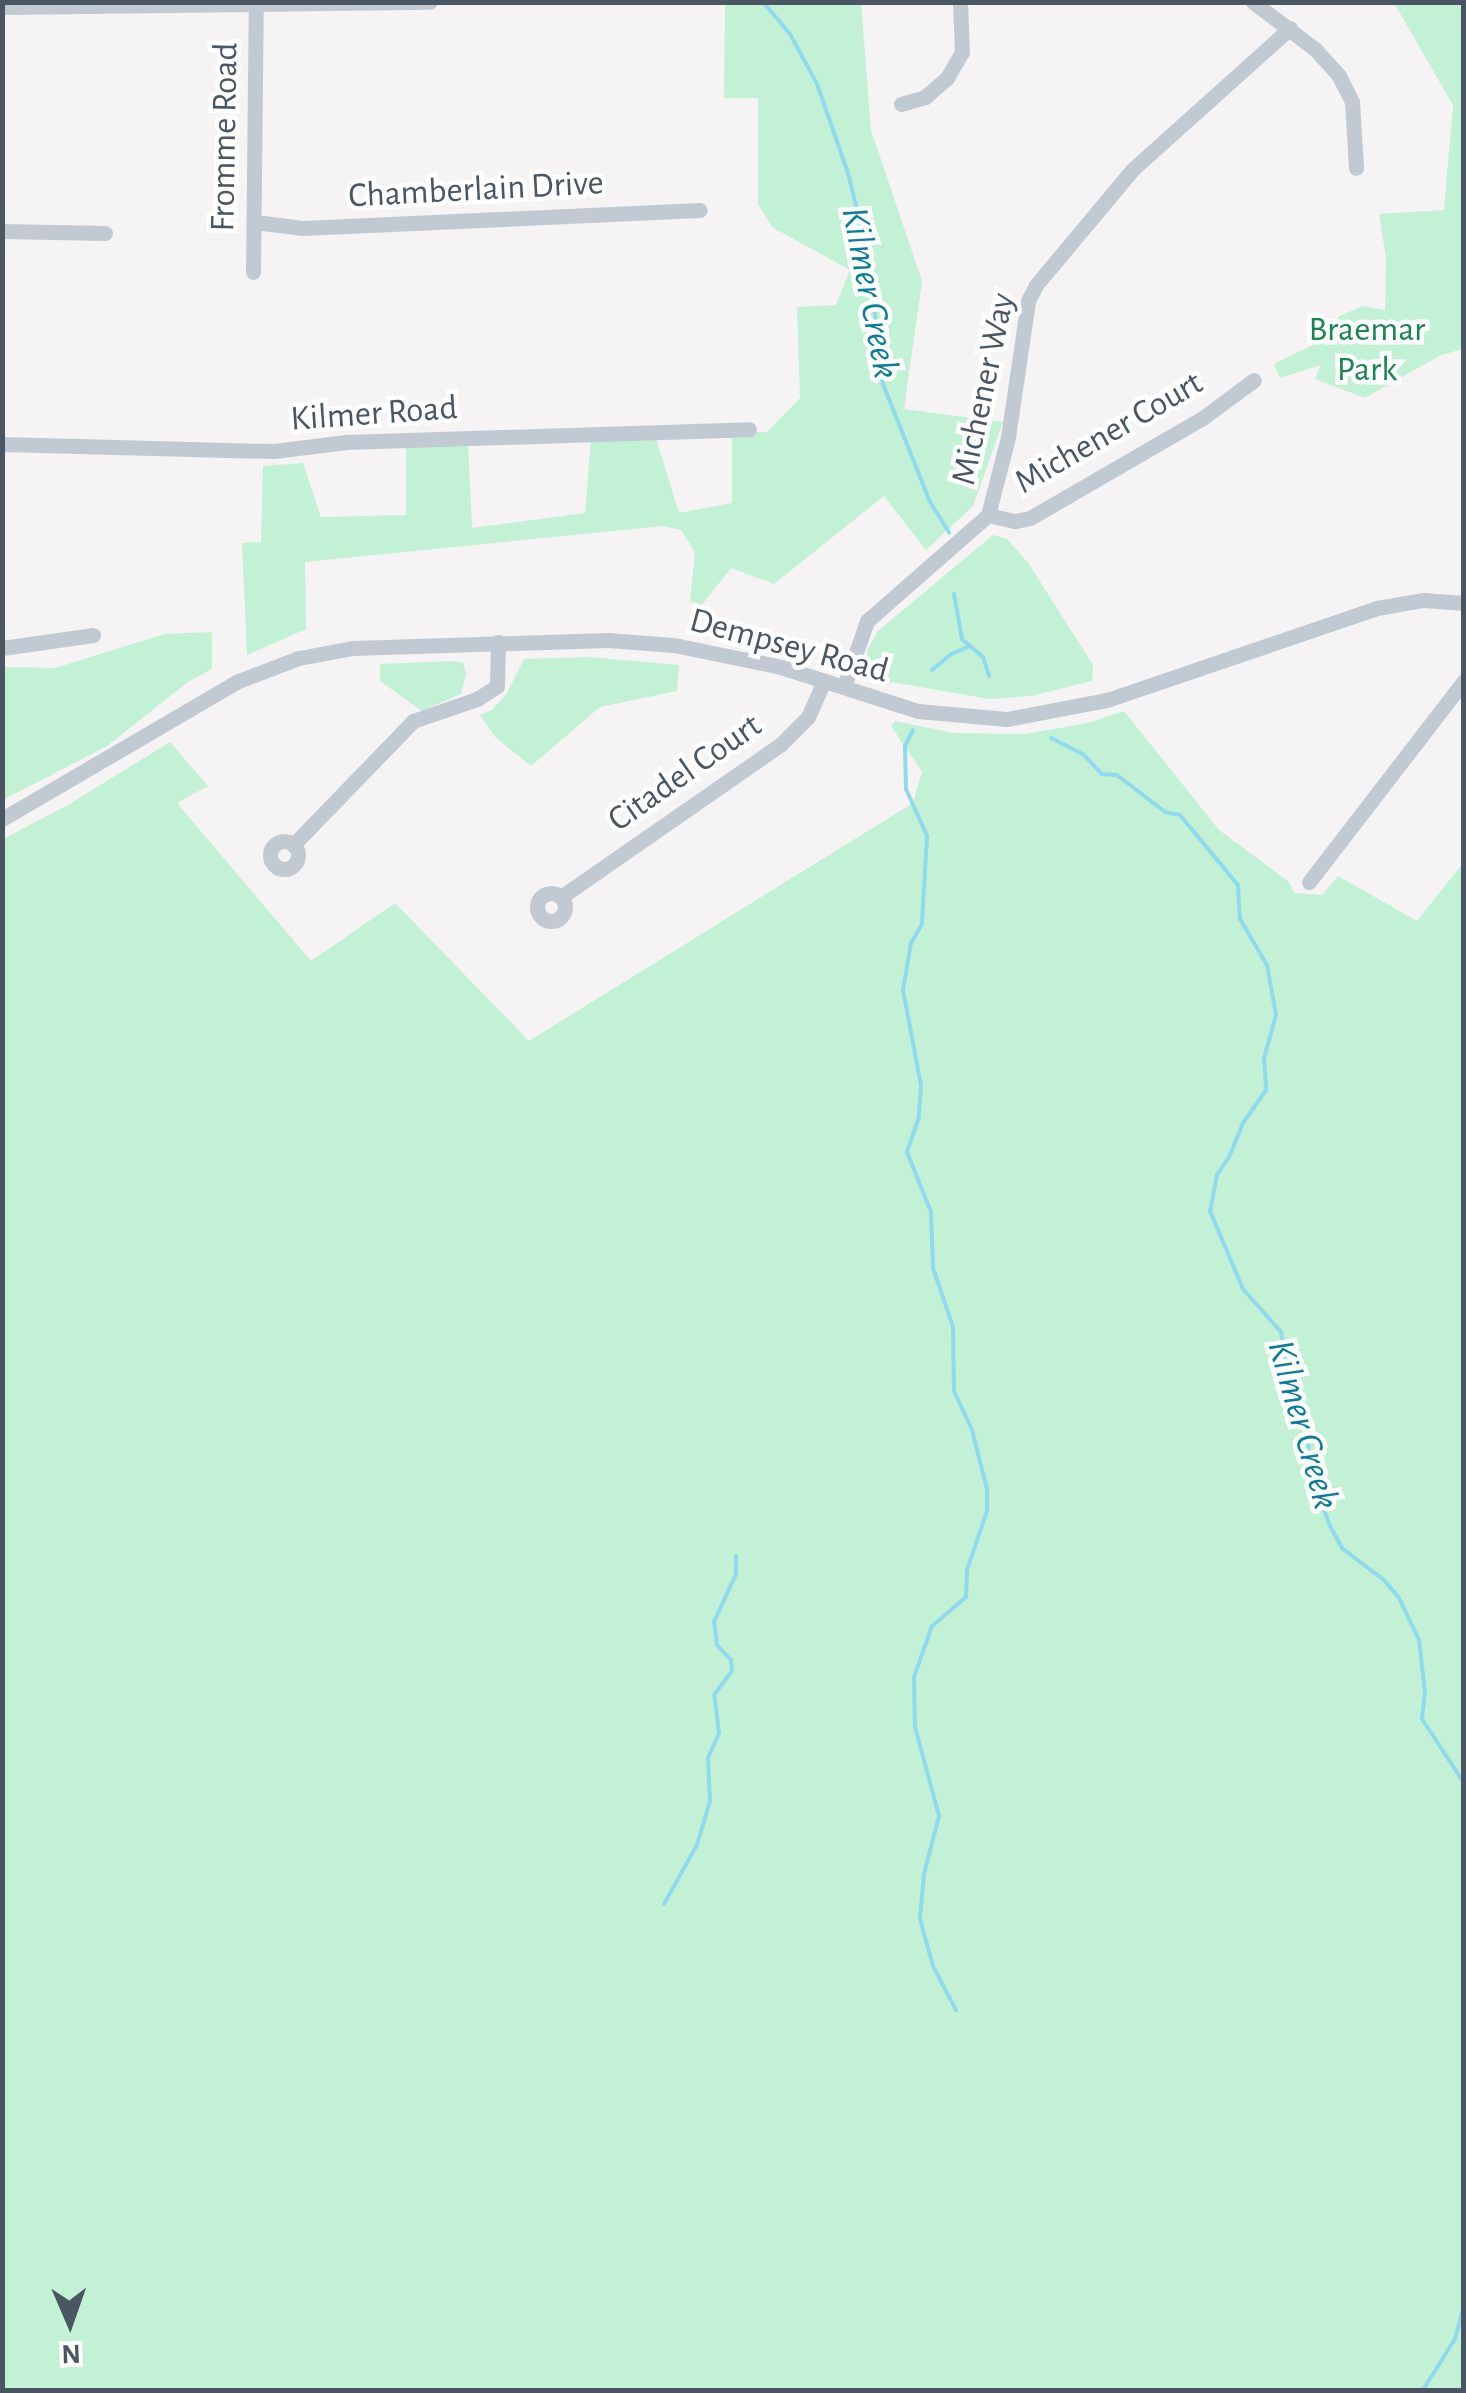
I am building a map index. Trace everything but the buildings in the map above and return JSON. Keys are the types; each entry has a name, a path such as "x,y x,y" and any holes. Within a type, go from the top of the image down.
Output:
{"street":[{"path":"2,7 430,2"},
{"path":"901,104 925,97 947,78 962,52 960,2"},
{"path":"1253,2 1290,28 1338,76 1352,102 1356,168"},
{"name":"Fromme Road","path":"253,272 256,3"},
{"name":"Michener Way","path":"844,687 868,621 988,516 1008,438 1028,301 1036,284 1134,169 1290,28"},
{"name":"Chamberlain Drive","path":"255,222 303,228 700,210"},
{"path":"2,231 105,233"},
{"name":"Michener Court","path":"988,516 1015,521 1030,518 1204,416 1254,380"},
{"name":"Kilmer Road","path":"2,444 274,451 346,442 749,430"},
{"name":"Dempsey Road","path":"2,819 257,672 353,648 498,642 674,644 750,658 935,714 982,719 1033,716 1106,700 1376,608 1423,600 1464,603"},
{"path":"2,648 93,635"},
{"path":"293,846 414,721 477,699 497,686 498,642"},
{"name":"Citadel Court","path":"561,897 781,744 808,717 824,681"},
{"path":"1309,882 1464,681"}],"green space":[{"path":"725,3 861,3 871,130 922,281 904,409 1003,422 973,506 926,550 884,496 774,584 731,568 701,606 690,601 695,552 681,530 663,526 305,562 306,629 247,655 242,543 261,542 263,466 303,463 321,517 406,515 406,446 468,443 472,528 585,513 591,439 655,435 679,513 732,503 732,432 767,432 800,398 797,307 836,305 850,270 772,227 758,204 758,98 724,98"},
{"name":"Braemar Park","path":"1394,3 1463,3 1463,349 1441,355 1365,398 1315,379 1321,365 1280,378 1274,364 1325,339 1338,317 1362,306 1385,310 1386,258 1379,214 1444,210 1453,105"},
{"path":"993,535 1007,539 1029,564 1093,665 1092,681 1031,696 990,699 885,681 867,672 867,651 878,631"},
{"path":"212,632 212,669 188,682 107,746 3,800 3,667 55,668 165,634"},
{"path":"589,657 679,665 677,691 600,707 531,766 495,737 480,715 492,710 507,693 524,659"},
{"path":"463,663 466,674 461,694 422,711 380,681 380,664"},
{"path":"1124,711 1219,830 1289,882 1294,893 1322,895 1338,876 1417,921 1463,863 1463,2390 3,2390 3,839 68,805 170,742 208,786 177,803 311,961 395,903 529,1041 913,803 922,772 891,726 895,721 954,733 1025,734 1088,723"}],"waterway":[{"name":"Kilmer Creek","path":"763,2 790,34 817,84 848,173 868,253 883,384 930,502 949,532"},
{"name":"Kilmer Creek","path":"954,594 962,639 983,657 989,676"},
{"path":"932,670 951,654 968,647"},
{"path":"913,730 905,746 906,789 927,836 922,924 911,943 903,990 921,1085 919,1117 907,1152 931,1212 933,1268 953,1327 954,1391 972,1430 987,1489 987,1511 967,1570 966,1597 932,1626 914,1677 915,1727 939,1816 924,1874 920,1919 933,1966 956,2010"},
{"name":"Kilmer Creek","path":"1051,738 1084,755 1102,774 1117,775 1165,812 1180,815 1238,885 1240,919 1267,965 1276,1015 1264,1058 1266,1090 1243,1123 1217,1175 1210,1211 1243,1289 1281,1332 1295,1408 1306,1429 1313,1480 1330,1526 1343,1549 1384,1580 1399,1598 1419,1640 1425,1693 1422,1719 1464,1783"},
{"path":"664,1904 697,1845 710,1801 708,1758 719,1733 714,1695 732,1671 731,1660 717,1645 714,1622 736,1574 736,1556"},
{"name":"Kilmer Creek","path":"1423,2390 1455,2339 1464,2305"}]}
